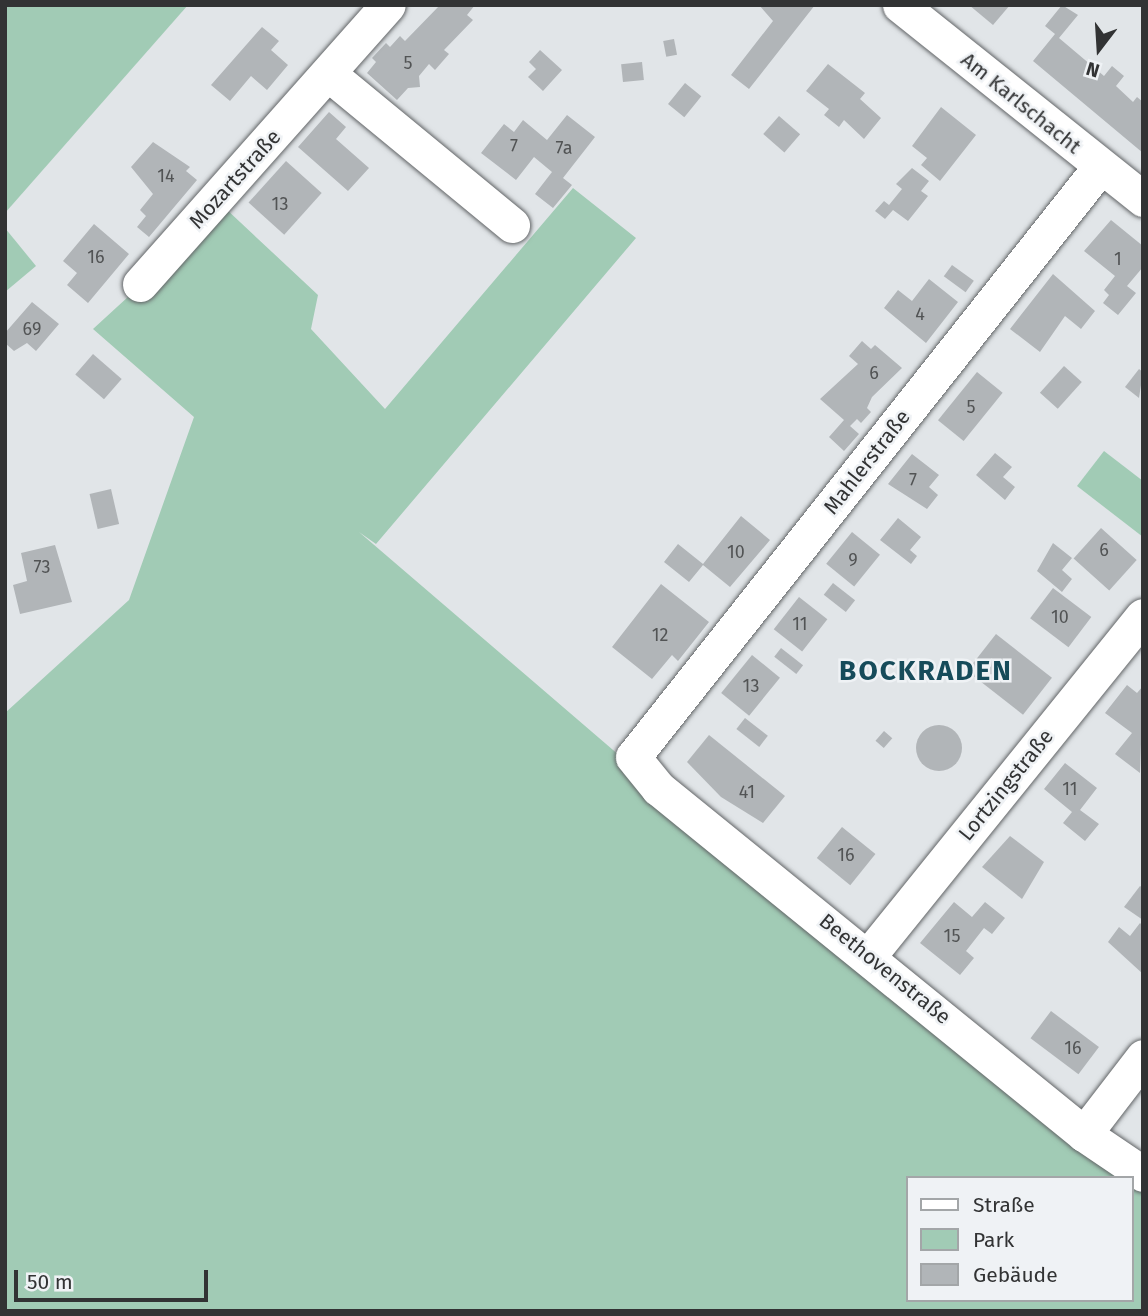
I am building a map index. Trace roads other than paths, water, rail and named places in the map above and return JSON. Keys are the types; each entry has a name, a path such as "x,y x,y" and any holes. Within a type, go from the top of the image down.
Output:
{"street":[{"name":"Mozartstraße","path":"140,284 330,75 388,5"},
{"name":"Am Karlschacht","path":"900,5 1143,200"},
{"path":"330,75 512,225"},
{"name":"Mahlerstraße","path":"633,757 1100,167"},
{"name":"Lortzingstraße","path":"870,954 1143,616"},
{"name":"Beethovenstraße","path":"633,757 659,788 870,954 1084,1134 1143,1174"},
{"path":"1084,1134 1143,1057"}],"district":[{"name":"BOCKRADEN","path":"926,671"}]}
